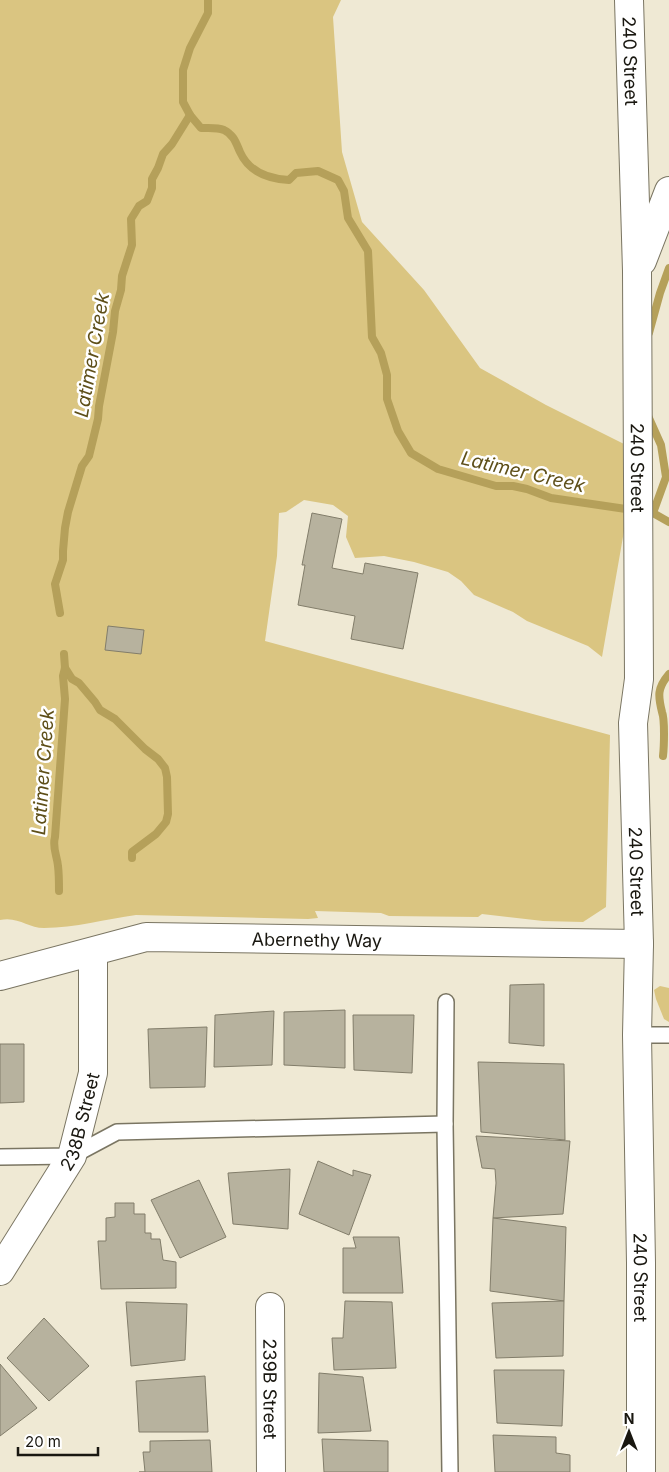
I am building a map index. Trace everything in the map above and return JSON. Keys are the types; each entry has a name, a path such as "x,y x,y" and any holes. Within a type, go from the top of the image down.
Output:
{"street":[{"name":"240 Street","path":"629,0 637,271 638,679 633,722 639,944 637,1035 641,1263 641,1472"},
{"name":"240 Street","path":"637,271 669,191"},
{"name":"Abernethy Way","path":"0,976 146,937 639,944"},
{"name":"238B Street","path":"0,1271 72,1156 93,1072 93,952"},
{"name":"239B Street","path":"270,1307 271,1472"}],"lane":[{"path":"446,1002 445,1124 450,1472"},
{"path":"637,1035 669,1035"},
{"path":"0,1157 72,1156 117,1132 445,1124"}],"shaded area":[{"path":"0,0 341,0 333,17 342,152 362,222 424,290 480,368 546,405 638,451 602,657 588,646 527,621 513,612 474,595 461,581 448,572 384,556 355,558 346,537 348,516 333,505 304,500 286,512 279,513 277,556 265,641 610,735 606,907 583,922 543,921 482,914 478,917 389,916 381,913 315,911 318,918 308,919 136,915 56,928 38,927 6,919 0,920"},
{"path":"660,986 669,988 669,1022 664,1019 656,999 654,990"}],"building":[{"path":"312,513 342,519 332,568 363,574 365,563 418,573 403,649 351,639 355,616 298,605 305,565 302,565"},
{"path":"108,626 144,630 141,654 105,650"},
{"path":"544,984 544,1046 509,1043 510,985"},
{"path":"345,1010 345,1068 284,1065 284,1012"},
{"path":"274,1011 272,1065 214,1067 215,1015"},
{"path":"353,1015 414,1015 412,1073 354,1070"},
{"path":"207,1027 205,1087 150,1088 148,1029"},
{"path":"0,1044 24,1044 24,1102 0,1103"},
{"path":"478,1062 564,1064 565,1140 481,1132"},
{"path":"476,1136 570,1141 563,1214 493,1218 496,1183 495,1169 482,1168"},
{"path":"318,1161 353,1176 353,1170 371,1175 349,1235 299,1214"},
{"path":"290,1169 288,1229 233,1224 228,1173"},
{"path":"199,1180 226,1237 180,1258 151,1200"},
{"path":"115,1203 134,1203 134,1214 145,1214 145,1233 151,1233 151,1239 160,1239 163,1260 176,1262 176,1288 101,1289 98,1241 106,1241 106,1218 115,1217"},
{"path":"493,1218 566,1227 564,1301 490,1291"},
{"path":"353,1237 399,1237 403,1293 343,1293 343,1248 356,1248"},
{"path":"345,1301 392,1302 396,1368 334,1370 332,1338 343,1338"},
{"path":"564,1301 563,1356 496,1358 492,1303"},
{"path":"126,1302 187,1304 185,1360 131,1366"},
{"path":"44,1318 89,1366 49,1401 7,1358"},
{"path":"0,1364 37,1408 0,1436"},
{"path":"494,1370 564,1370 562,1426 497,1423"},
{"path":"319,1373 363,1377 371,1431 318,1433"},
{"path":"205,1376 208,1432 139,1432 136,1381"},
{"path":"493,1435 556,1437 556,1453 570,1455 570,1472 495,1472"},
{"path":"322,1439 388,1441 388,1472 324,1472"},
{"path":"210,1440 212,1472 145,1472 143,1452 150,1452 150,1441"}],"waterway":[{"name":"Latimer Creek","path":"208,0 208,13 190,48 183,70 183,102 190,115 201,128 218,128 230,134 248,165 260,173 274,178 289,180 296,173 318,171 338,180 344,191 348,218 368,251 372,337 381,353 387,375 387,399 398,431 411,453 438,469 496,486 513,486 551,498 653,513 669,522"},
{"name":"Latimer Creek","path":"60,613 55,584 63,560 65,528 82,466 89,456 98,419 115,311 121,290 122,276 132,245 131,219 139,206 147,201 152,188 152,179 163,154 172,144 190,115"},
{"name":"Latimer Creek","path":"649,333 669,268"},
{"name":"Latimer Creek","path":"648,416 661,445 666,477 653,513"},
{"name":"Latimer Creek","path":"59,891 54,845 65,699 64,654"},
{"path":"65,668 72,679 79,683 100,710 115,719 145,749 158,759 165,768 168,814 166,822 156,834 132,852 132,858"},
{"name":"Latimer Creek","path":"663,756 664,727 660,688 669,674"}]}
